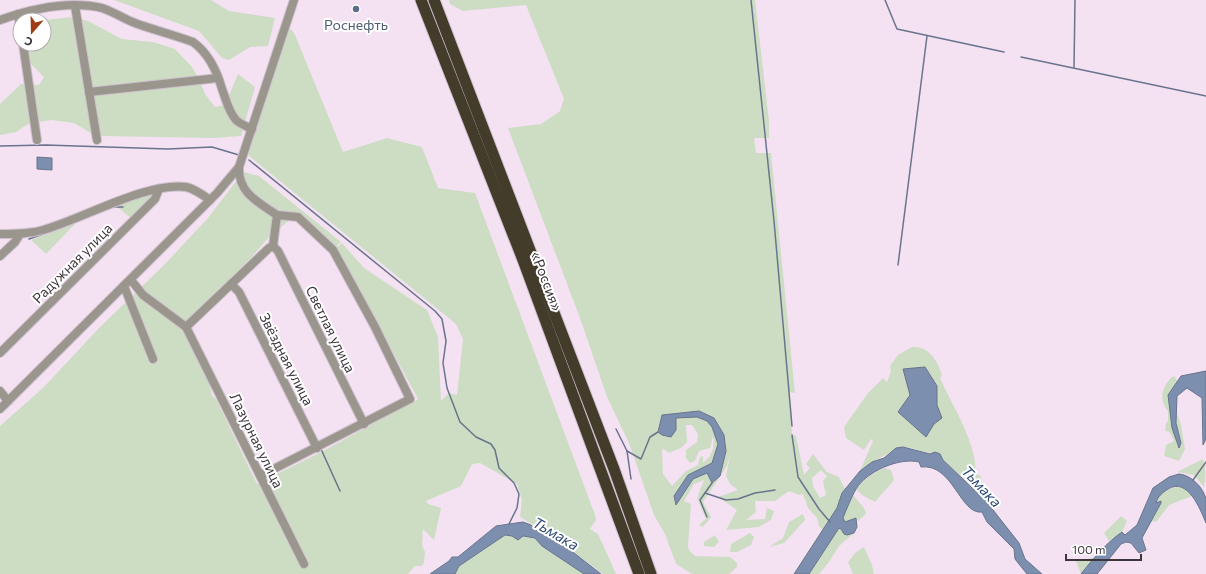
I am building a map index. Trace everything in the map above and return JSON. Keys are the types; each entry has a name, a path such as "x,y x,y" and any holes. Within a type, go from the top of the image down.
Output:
{"highway":[{"name":"«Россия»","path":"421,0 526,267 639,574"},
{"name":"«Россия»","path":"434,0 614,469 651,574"}],"street":[{"path":"259,473 264,474 364,424 410,399 355,288 333,250 298,217 277,215 248,195 242,187 238,176 239,167 294,0"},
{"path":"24,12 47,4 100,8 134,22 193,42 202,48 218,78 228,107 236,120 252,128"},
{"path":"75,6 97,140"},
{"path":"0,20 12,16"},
{"path":"24,52 37,140"},
{"path":"89,92 218,78"},
{"path":"0,409 131,280 210,200 239,167"},
{"path":"0,234 20,234 44,230 125,199 159,189 186,187 197,191 210,200"},
{"name":"Радужная улица","path":"0,353 155,199 159,189"},
{"path":"131,280 143,295 186,327 268,248 273,246 277,215"},
{"path":"0,256 20,234"},
{"name":"Светлая улица","path":"273,246 278,251 364,424"},
{"name":"Звёздная улица","path":"231,284 239,292 317,448"},
{"path":"124,286 153,359"},
{"name":"Лазурная улица","path":"186,327 304,564"},
{"path":"0,392 8,401"}],"green space":[{"path":"114,0 211,0 229,11 275,18 268,46 250,47 229,60 222,58 199,31"},
{"path":"449,0 755,0 769,121 769,138 754,138 756,153 771,153 795,393 789,392 792,434 796,436 804,475 810,468 806,464 813,454 827,472 839,477 845,489 837,508 823,530 819,526 817,518 808,508 803,494 799,495 789,491 775,501 755,501 756,512 746,520 765,519 767,508 774,511 771,520 759,527 726,530 737,510 718,497 738,490 730,484 726,476 731,451 727,466 703,502 711,517 703,527 699,525 706,519 697,498 704,480 694,484 684,501 691,504 689,550 695,556 730,557 737,563 737,567 729,574 692,574 676,564 665,534 654,515 629,443 607,397 580,318 508,128 541,124 560,111 564,99 526,5 463,11 450,4","holes":["686,425 692,425 698,434 697,442 686,450 686,458 690,463 695,461 699,451 710,448 713,436 714,444 711,454 706,460 703,463 703,456 700,457 698,465 686,471 672,486 663,474 662,448 669,453 681,448 687,442","821,470 827,476 823,481 826,495 820,498 813,486 812,478"]},
{"path":"73,17 88,21 122,39 153,42 175,49 192,67 205,94 215,107 225,105 238,74 255,87 241,136 213,138 101,136 91,133 74,123 51,120 28,124 16,132 0,135 0,104 21,84 39,85 44,77 24,57 22,52 52,52 52,19"},
{"path":"289,29 292,30 295,35 343,152 387,138 422,147 438,188 475,193 595,515 596,520 590,529 598,534 616,574 603,574 552,536 552,529 537,527 520,517 522,500 517,484 480,463 472,464 461,486 426,501 428,504 441,508 434,540 423,529 422,545 425,552 424,563 421,566 415,566 408,574 0,574 0,426 44,387 99,328 164,265 208,218 243,172 259,176 341,242 334,248 297,214 269,237 250,259 181,326 209,382 212,396 216,399 257,484 325,450 418,399 337,247 342,243 364,268 427,310 438,337 441,401 449,393 457,395 463,339 456,324 248,155"},
{"path":"154,194 132,219 115,205 150,195"},
{"path":"76,223 46,254 31,240"},
{"path":"912,347 918,347 928,351 935,359 942,375 940,378 958,413 968,438 975,462 976,475 980,475 987,499 977,487 977,490 943,460 940,454 903,447 888,453 860,471 873,441 871,439 864,450 846,438 844,427 868,393 883,378 887,382 891,371 890,366 898,355","holes":["937,386 937,405 942,418 934,424 926,437 898,412 910,395"]},
{"path":"1174,376 1179,384 1172,399 1181,425 1185,449 1179,461 1164,456 1166,445 1174,441 1170,433 1165,430 1166,423 1168,421 1168,411 1162,397 1164,388"},
{"path":"1203,459 1205,466 1204,487 1194,475 1177,472"},
{"path":"885,468 891,470 894,480 875,502 862,495 856,489 862,482"},
{"path":"1171,488 1185,488 1192,496 1169,505 1157,521 1150,522 1161,503 1155,503 1159,496"},
{"path":"853,495 864,508 866,514 858,521 856,518 845,522 843,518"},
{"path":"803,514 805,520 784,543 769,547 783,538 789,522"},
{"path":"1121,516 1127,521 1122,532 1109,541 1104,533"},
{"path":"839,528 847,535 854,533 839,546 819,574 809,574"},
{"path":"750,533 754,537 751,545 737,552 730,552 731,544"},
{"path":"504,535 535,538 542,546 584,574 455,574 459,566"},
{"path":"715,535 719,542 714,547 704,546 704,542"},
{"path":"864,547 872,565 874,574 853,574 848,562 856,552"},
{"path":"1097,557 1081,574 1076,561"}],"water":[{"path":"37,157 52,158 52,170 37,169"},
{"path":"925,367 937,386 937,405 942,418 934,424 926,437 898,412 910,395 903,369"},
{"path":"1206,371 1206,439 1203,445 1202,398 1187,388 1177,396 1176,423 1181,443 1179,448 1172,428 1168,395 1181,376"},
{"path":"699,411 714,418 724,435 726,451 720,476 712,483 707,473 693,479 676,505 674,496 688,475 712,463 718,444 712,427 707,421 697,417 676,418 676,430 671,437 662,435 658,432 662,415"},
{"path":"903,447 930,454 935,452 940,454 943,460 986,501 1019,543 1025,559 1042,574 1027,574 1015,559 1014,549 987,522 982,512 974,511 968,506 949,480 941,473 932,468 921,467 919,462 911,461 884,467 867,477 854,492 843,518 845,522 856,518 857,527 854,533 847,535 844,534 839,528 809,574 794,574 837,508 842,493 860,471 872,462 884,458 896,448"},
{"path":"1179,474 1192,479 1202,490 1206,499 1206,523 1197,503 1192,496 1182,487 1175,486 1162,493 1158,498 1156,503 1161,501 1161,503 1142,538 1146,550 1139,553 1131,543 1126,542 1121,544 1097,574 1081,574 1105,546 1122,532 1125,535 1137,525 1153,488 1169,477"},
{"path":"523,522 531,525 537,531 565,546 601,574 584,574 542,546 535,538 523,536 518,540 512,536 505,535 459,566 455,574 430,574 449,561 452,557 458,557 496,526"}],"waterway":[{"path":"751,0 774,221 792,426"},
{"path":"885,0 897,29 1004,52"},
{"path":"1074,68 1075,0"},
{"path":"898,265 927,36"},
{"path":"1021,57 1206,96"},
{"path":"0,146 46,145 168,149 212,147 239,155"},
{"path":"249,160 435,311 442,319 446,341 443,363 447,388 460,422 476,437 491,444 495,450 499,468 514,483 519,494 517,508 509,524"},
{"path":"114,207 123,207"},
{"path":"68,225 83,219"},
{"path":"29,239 52,231"},
{"path":"354,432 360,429"},
{"path":"616,429 627,451 631,479"},
{"path":"627,451 641,459 650,437 658,432"},
{"path":"792,435 798,477 819,509 830,522"},
{"path":"321,449 340,491"},
{"path":"1193,480 1206,462"},
{"path":"707,517 700,500 712,483"},
{"path":"705,493 726,500 738,499 755,493 775,490"}],"place":[{"name":"Роснефть","path":"356,9"}],"water label":[{"name":"Тьмака","path":"982,486"},
{"name":"Тьмака","path":"556,533"}]}
